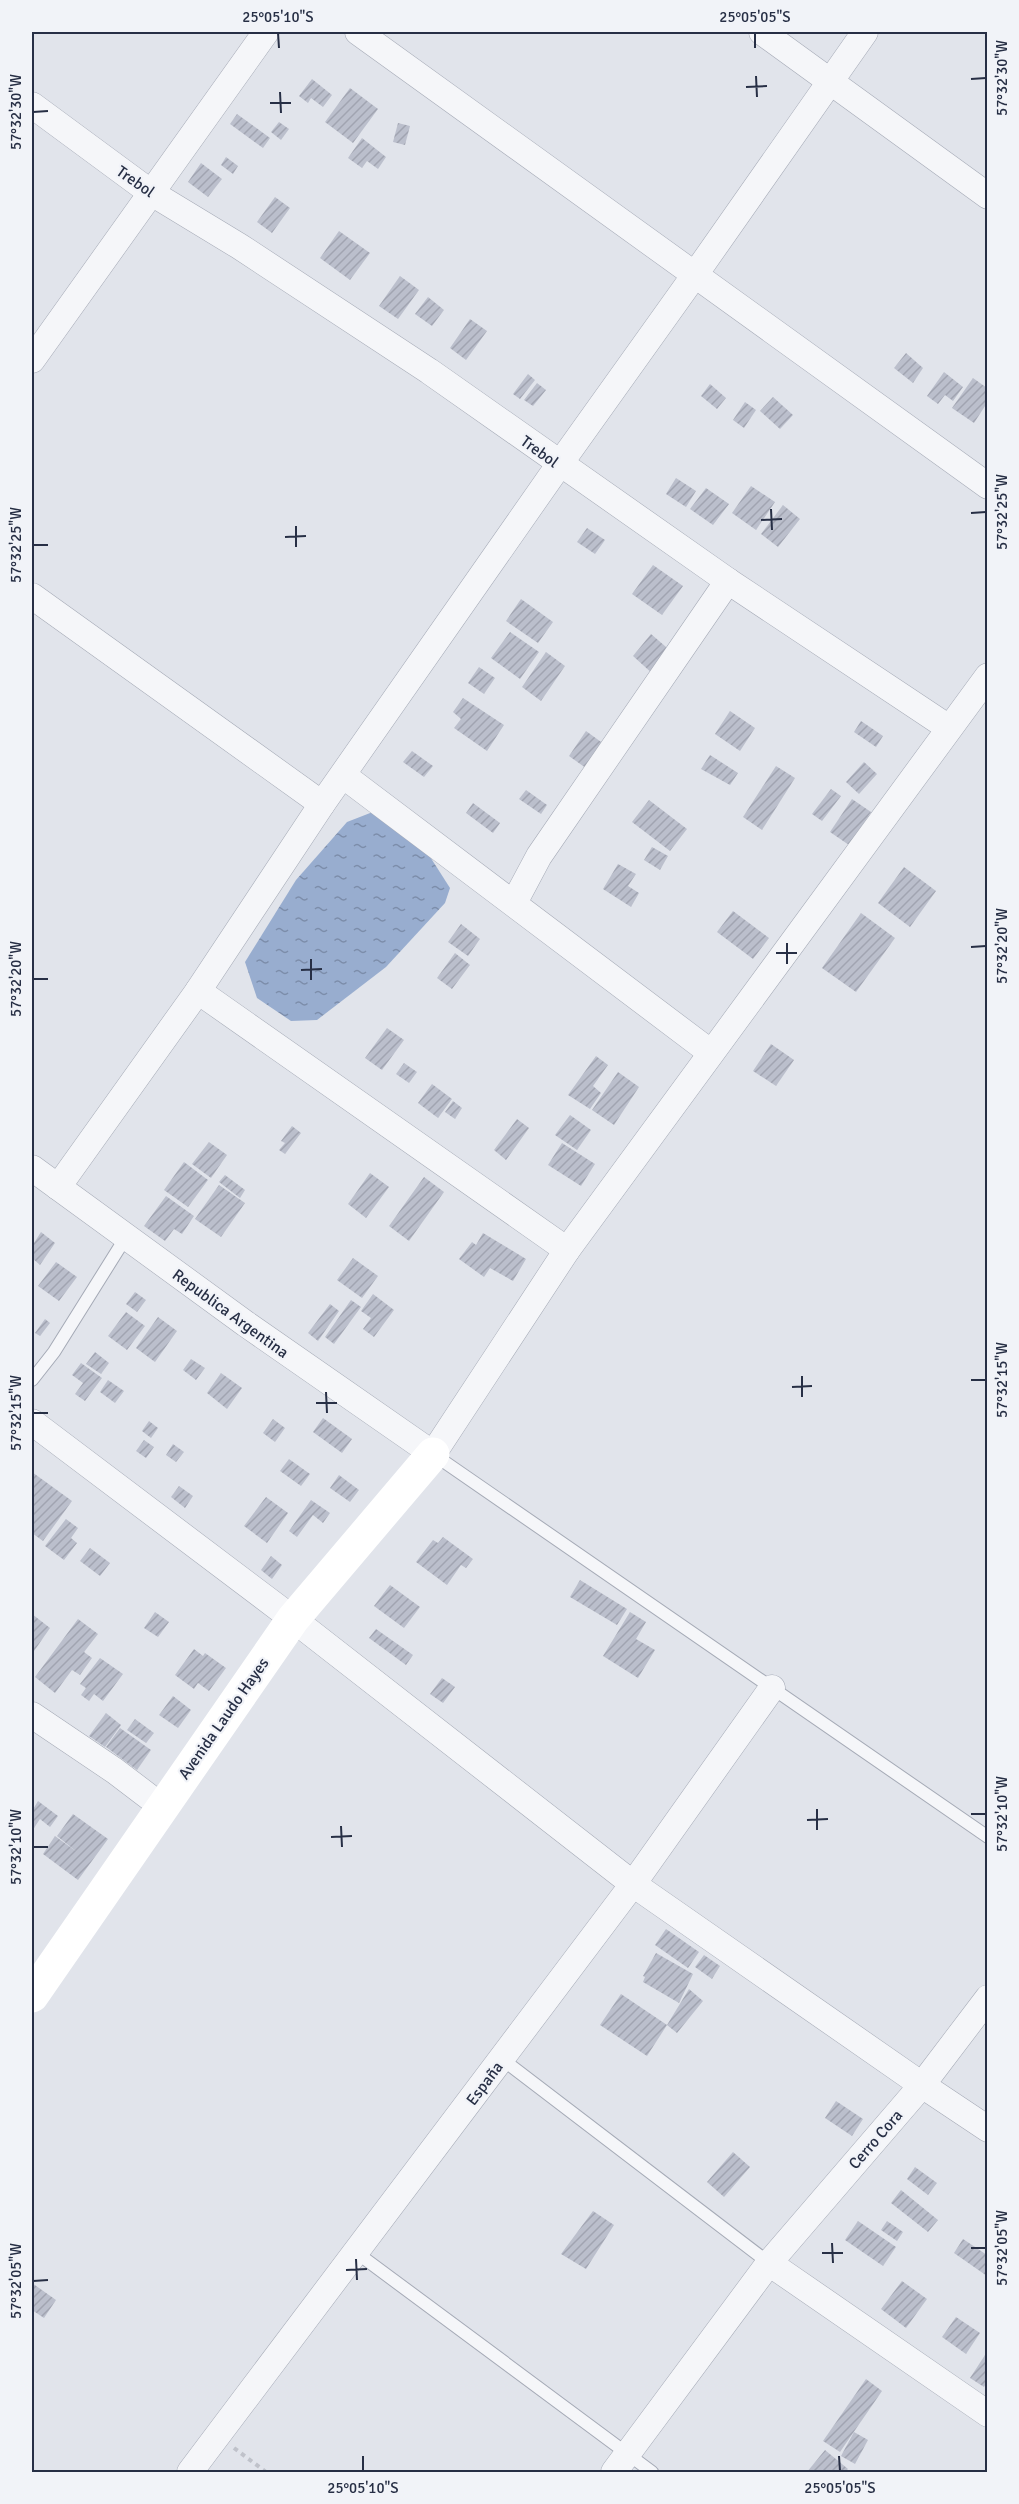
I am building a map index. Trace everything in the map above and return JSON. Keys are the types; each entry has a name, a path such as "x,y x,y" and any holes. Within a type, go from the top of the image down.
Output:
{"street":[{"path":"32,360 266,32"},
{"path":"358,32 987,486"},
{"path":"762,32 987,196"},
{"path":"58,1187 198,991 322,804 344,776 559,465 694,276 828,80 865,32"},
{"name":"Trebol","path":"32,105 150,192 240,246 409,358 728,581 949,728"},
{"path":"513,903 539,856 728,581"},
{"path":"32,596 322,804"},
{"path":"433,1454 567,1250 987,676"},
{"path":"344,776 710,1052"},
{"path":"198,991 567,1250"},
{"name":"Republica Argentina","path":"32,1168 433,1454"},
{"path":"32,1422 293,1619 633,1884 987,2129"},
{"name":"Avenida Laudo Hayes","path":"32,1996 161,1806 293,1619 433,1454"},
{"name":"España","path":"190,2472 219,2437 633,1884 772,1688"},
{"path":"32,1715 116,1772 161,1806"},
{"name":"Cerro Cora","path":"620,2464 769,2264 922,2085 987,1998"},
{"path":"769,2264 987,2414"}],"lane":[{"path":"32,1380 54,1352 126,1237"},
{"path":"433,1454 987,1837"},
{"path":"502,2059 769,2264"},
{"path":"357,2253 620,2464 652,2472"}],"path":[{"path":"219,2437 266,2472"}],"water":[{"path":"383,808 427,852 450,888 445,903 386,967 317,1020 291,1021 257,998 245,962 296,880 347,822"}],"building":[{"path":"312,79 332,95 323,107 311,98 308,103 299,96"},
{"path":"350,88 378,109 353,143 325,122"},
{"path":"237,114 270,138 263,148 230,124"},
{"path":"279,122 289,129 281,140 271,132"},
{"path":"398,123 410,126 405,145 393,142"},
{"path":"362,138 386,157 378,169 367,161 362,168 348,158"},
{"path":"226,157 238,166 233,174 221,165"},
{"path":"201,163 222,179 208,197 188,182"},
{"path":"275,197 290,208 272,233 257,222"},
{"path":"339,231 370,253 350,280 320,258"},
{"path":"400,276 419,290 398,319 379,306"},
{"path":"428,297 444,310 432,326 415,314"},
{"path":"470,319 487,331 466,360 450,348"},
{"path":"906,353 923,368 913,383 894,368"},
{"path":"944,372 963,387 953,401 945,395 938,404 927,396"},
{"path":"528,374 535,380 520,399 513,394"},
{"path":"973,378 987,388 987,403 974,423 952,408"},
{"path":"537,383 546,390 533,406 524,400"},
{"path":"710,384 726,398 717,409 701,396"},
{"path":"773,397 793,415 780,429 760,411"},
{"path":"745,402 756,410 744,428 733,420"},
{"path":"676,478 696,491 686,507 666,494"},
{"path":"751,486 775,502 756,530 732,513"},
{"path":"706,488 729,504 713,525 690,509"},
{"path":"783,505 800,519 778,547 761,534"},
{"path":"587,528 605,540 595,554 577,542"},
{"path":"653,565 683,586 662,615 632,594"},
{"path":"521,599 553,622 538,643 506,621"},
{"path":"510,632 539,652 520,679 491,658"},
{"path":"651,634 673,653 654,675 633,656"},
{"path":"546,652 565,666 541,701 522,687"},
{"path":"479,667 495,678 484,694 468,683"},
{"path":"463,698 504,725 487,751 454,728 461,719 453,712"},
{"path":"730,711 755,728 740,751 715,734"},
{"path":"861,721 883,736 876,747 854,732"},
{"path":"586,731 608,747 590,771 569,756"},
{"path":"412,751 433,766 424,777 403,762"},
{"path":"710,755 738,773 730,785 701,769"},
{"path":"864,762 877,774 859,794 846,782"},
{"path":"776,766 795,778 762,830 743,817"},
{"path":"831,789 841,796 822,821 812,814"},
{"path":"526,790 547,805 541,814 519,799"},
{"path":"852,799 871,812 849,845 830,832"},
{"path":"649,800 687,829 670,851 632,822"},
{"path":"473,803 500,823 493,833 466,813"},
{"path":"652,847 668,856 660,870 644,860"},
{"path":"618,864 636,874 628,886 639,893 631,907 603,889"},
{"path":"904,867 936,891 910,927 878,903"},
{"path":"733,911 769,938 753,959 717,932"},
{"path":"861,913 895,938 856,992 822,968"},
{"path":"461,924 480,939 468,956 448,942"},
{"path":"455,953 470,965 452,989 437,978"},
{"path":"387,1028 404,1040 382,1070 365,1058"},
{"path":"771,1044 794,1060 776,1086 753,1071"},
{"path":"596,1056 608,1065 593,1086 601,1093 590,1109 568,1095"},
{"path":"404,1063 417,1072 409,1083 396,1074"},
{"path":"618,1072 639,1087 614,1125 592,1110"},
{"path":"432,1084 452,1099 438,1118 418,1103"},
{"path":"453,1101 462,1108 455,1119 445,1112"},
{"path":"570,1115 591,1130 577,1150 555,1135"},
{"path":"517,1119 529,1128 506,1160 494,1150"},
{"path":"292,1126 301,1133 285,1154 279,1150 285,1143 281,1141"},
{"path":"209,1142 227,1155 211,1178 192,1164"},
{"path":"562,1143 595,1164 581,1186 548,1165"},
{"path":"184,1162 208,1180 188,1207 164,1190"},
{"path":"370,1173 389,1187 366,1218 348,1204"},
{"path":"225,1175 245,1190 240,1198 219,1182"},
{"path":"424,1177 444,1192 409,1241 389,1226"},
{"path":"219,1185 245,1203 221,1237 195,1219"},
{"path":"166,1196 194,1216 182,1234 174,1229 165,1241 144,1226"},
{"path":"41,1232 55,1243 40,1265 32,1258 32,1246"},
{"path":"483,1233 526,1259 513,1281 490,1268 484,1277 459,1259 472,1242 476,1245"},
{"path":"353,1258 378,1276 362,1298 337,1280"},
{"path":"56,1262 77,1277 59,1301 38,1286"},
{"path":"135,1292 146,1300 137,1312 126,1304"},
{"path":"373,1294 394,1310 374,1337 363,1329 371,1318 361,1311"},
{"path":"351,1300 361,1307 334,1344 325,1337"},
{"path":"330,1304 339,1311 318,1341 308,1333"},
{"path":"126,1312 145,1326 127,1350 108,1336"},
{"path":"158,1317 177,1331 155,1362 136,1348"},
{"path":"45,1319 50,1323 40,1336 35,1333"},
{"path":"95,1352 109,1363 101,1374 86,1364"},
{"path":"191,1359 205,1368 196,1380 183,1370"},
{"path":"81,1363 102,1378 85,1401 75,1394 83,1383 72,1375"},
{"path":"221,1373 242,1388 227,1409 207,1393"},
{"path":"108,1380 124,1391 115,1403 100,1392"},
{"path":"323,1418 352,1439 342,1453 313,1432"},
{"path":"273,1419 285,1428 275,1442 263,1433"},
{"path":"149,1421 158,1428 151,1438 142,1431"},
{"path":"144,1440 154,1447 146,1458 136,1451"},
{"path":"173,1444 184,1452 176,1462 166,1455"},
{"path":"289,1459 310,1474 301,1486 280,1471"},
{"path":"32,1472 72,1501 43,1541 32,1533"},
{"path":"339,1475 359,1490 350,1502 330,1488"},
{"path":"179,1486 193,1496 185,1508 171,1497"},
{"path":"266,1497 288,1513 267,1543 244,1526"},
{"path":"311,1500 330,1513 323,1523 313,1515 297,1537 289,1531"},
{"path":"66,1519 78,1528 71,1538 77,1543 64,1560 45,1546"},
{"path":"443,1537 473,1559 466,1568 461,1565 447,1585 416,1562 433,1540 438,1543"},
{"path":"90,1548 110,1563 100,1576 80,1561"},
{"path":"271,1556 282,1565 272,1579 261,1570"},
{"path":"580,1580 627,1609 617,1625 570,1597"},
{"path":"390,1585 420,1607 404,1628 374,1606"},
{"path":"155,1612 169,1622 158,1637 144,1628"},
{"path":"630,1612 646,1622 636,1639 655,1650 638,1678 603,1656"},
{"path":"32,1614 50,1628 32,1654"},
{"path":"78,1619 98,1634 84,1652 92,1658 80,1675 72,1670 55,1693 35,1677"},
{"path":"376,1629 413,1655 406,1665 369,1638"},
{"path":"194,1649 203,1656 205,1653 226,1668 209,1691 198,1683 194,1689 175,1675"},
{"path":"100,1658 123,1674 103,1701 94,1694 89,1701 81,1695 86,1688 80,1684"},
{"path":"442,1678 455,1687 443,1703 430,1694"},
{"path":"173,1696 191,1710 178,1728 159,1715"},
{"path":"106,1713 121,1725 105,1747 89,1736"},
{"path":"135,1719 154,1733 146,1743 127,1730"},
{"path":"120,1728 151,1750 137,1770 106,1747"},
{"path":"38,1801 58,1816 50,1827 40,1819 32,1831 32,1811"},
{"path":"73,1814 108,1839 78,1880 43,1854 55,1836 77,1852 57,1836"},
{"path":"666,1929 699,1952 688,1968 655,1945"},
{"path":"656,1953 693,1974 679,2003 643,1982 645,1977 643,1976"},
{"path":"704,1955 720,1966 712,1979 695,1967"},
{"path":"689,1989 703,2001 677,2033 667,2025"},
{"path":"621,1994 667,2025 647,2056 600,2025"},
{"path":"836,2101 863,2119 852,2136 825,2118"},
{"path":"733,2152 750,2167 724,2197 707,2182"},
{"path":"915,2167 937,2183 928,2195 907,2179"},
{"path":"901,2190 938,2220 928,2232 891,2203"},
{"path":"593,2211 614,2225 586,2269 561,2254"},
{"path":"858,2221 896,2247 883,2266 845,2240"},
{"path":"887,2221 903,2232 897,2241 881,2230"},
{"path":"963,2239 987,2255 987,2276 954,2253"},
{"path":"902,2281 927,2299 906,2328 881,2309"},
{"path":"32,2283 56,2300 44,2318 32,2310"},
{"path":"956,2317 980,2333 966,2354 942,2337"},
{"path":"987,2352 987,2382 984,2387 970,2378"},
{"path":"866,2379 882,2391 840,2452 823,2441"},
{"path":"854,2432 868,2440 855,2464 841,2456"},
{"path":"825,2450 848,2469 845,2472 807,2472"}]}
